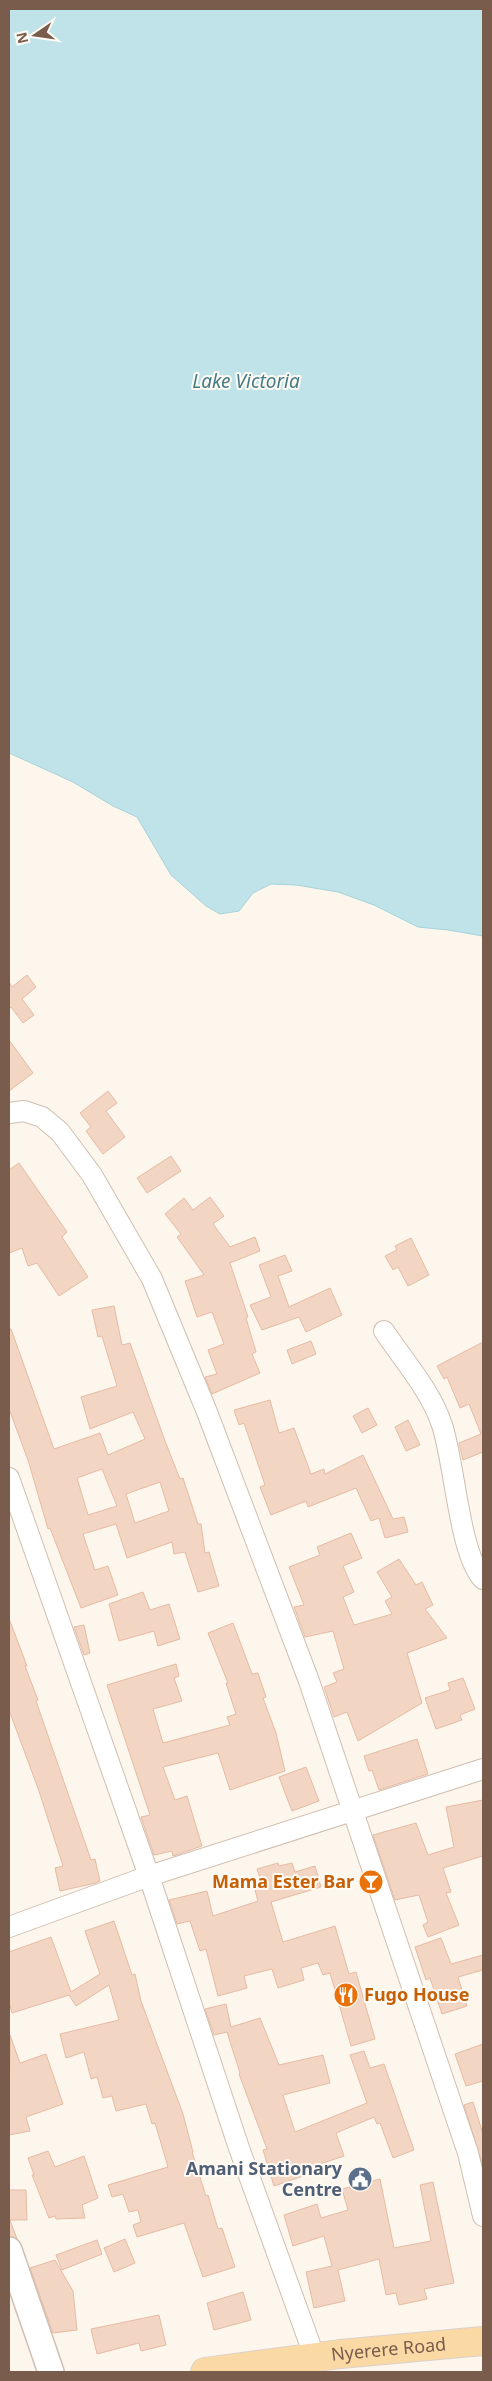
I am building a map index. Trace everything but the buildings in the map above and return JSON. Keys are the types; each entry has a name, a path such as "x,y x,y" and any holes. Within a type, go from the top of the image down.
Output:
{"main road":[{"name":"Nyerere Road","path":"206,2372 274,2368 315,2358 483,2341"}],"street":[{"path":"9,1113 24,1111 42,1116 60,1132 92,1175 152,1279 207,1412 309,1681 468,2153 483,2216"},
{"path":"384,1332 437,1412 446,1440 471,1559 483,1580"},
{"path":"9,1478 149,1876 239,2148 315,2358"},
{"path":"9,1927 149,1876 353,1813 483,1769"},
{"path":"9,2250 51,2372"}],"water":[{"name":"Lake Victoria","path":"9,9 483,9 483,936 418,927 374,905 338,892 296,885 271,884 253,893 239,911 220,914 206,906 171,875 137,817 113,806 73,782 9,753"}],"place":[{"name":"Mama Ester Bar","path":"371,1882"},
{"name":"Fugo House","path":"346,1995"},
{"name":"Amani Stationary Centre","path":"360,2179"}]}
